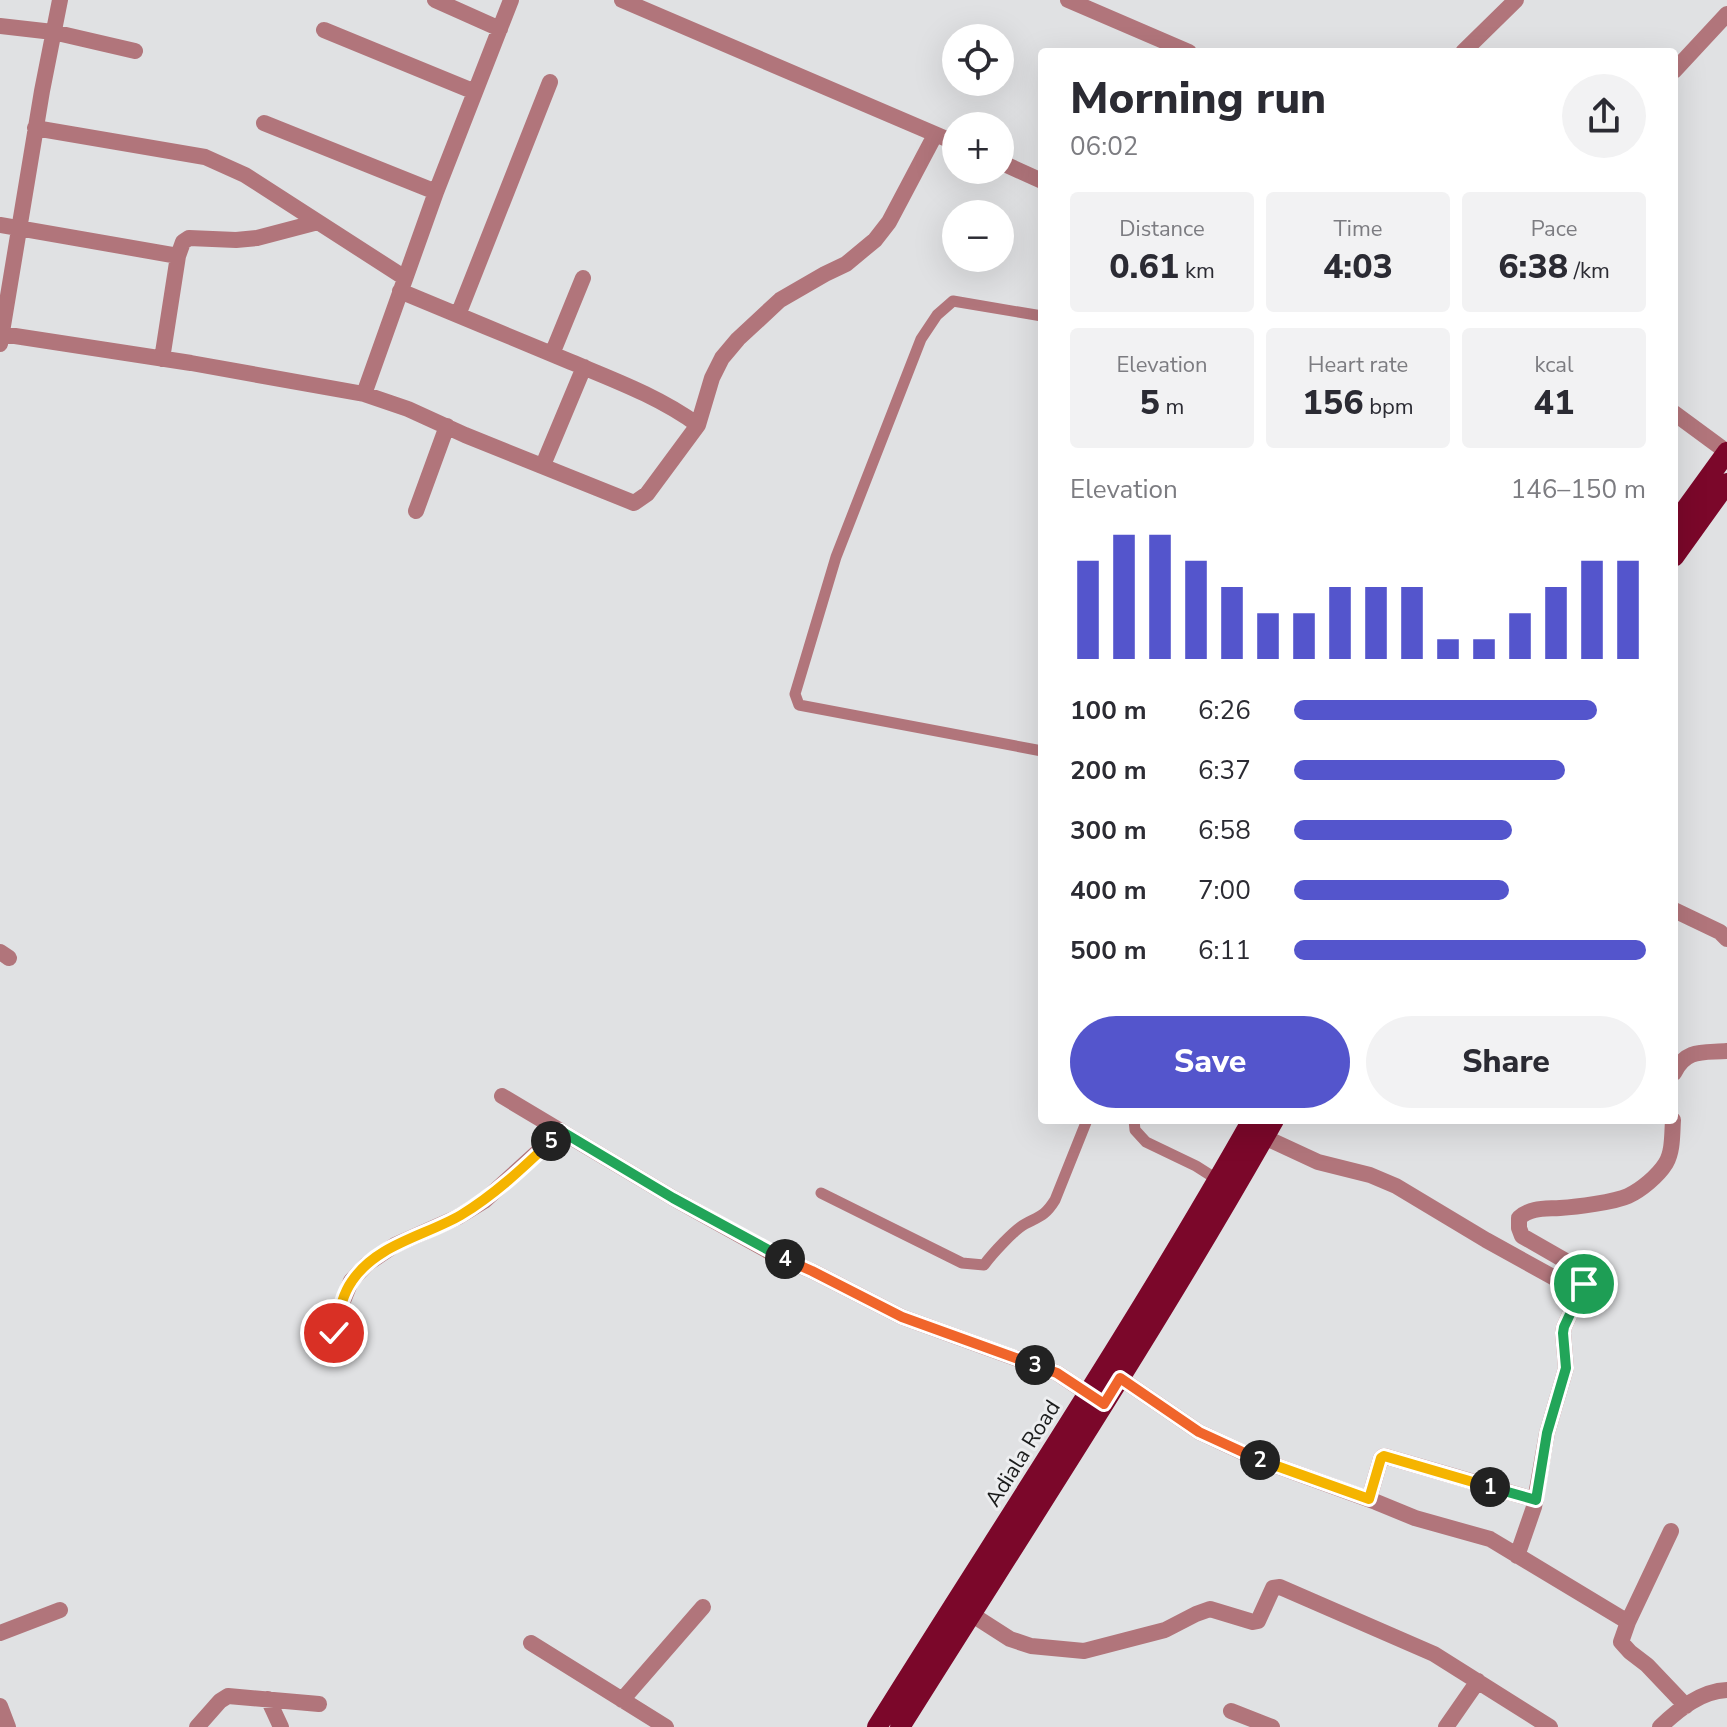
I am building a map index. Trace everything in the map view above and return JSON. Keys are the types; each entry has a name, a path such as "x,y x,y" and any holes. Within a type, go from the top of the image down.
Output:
{"main road":[{"path":"1678,519 1727,452"},
{"path":"1678,552 1719,506 1727,483"},
{"name":"Adiala Road","path":"900,1727 971,1614 1250,1124"},
{"name":"Adiala Road","path":"877,1727 1096,1398 1120,1378 1213,1228 1269,1129"}],"street":[{"path":"60,0 35,128 1,339 162,359 364,394 408,409 634,503 647,494 698,425 712,378 722,358 780,300 846,264 875,240 889,222 935,135"},
{"path":"435,0 500,29"},
{"path":"364,394 436,192 511,0"},
{"path":"622,0 942,138"},
{"path":"1068,0 1180,48"},
{"path":"1467,48 1516,0"},
{"path":"1678,67 1727,14"},
{"path":"0,26 53,32 135,51"},
{"path":"324,30 475,92"},
{"path":"458,315 550,82"},
{"path":"264,123 436,192"},
{"path":"35,128 205,157 245,175 318,222 403,284 458,315 655,399 698,425"},
{"path":"1014,168 1038,179"},
{"path":"162,359 178,256 183,242 189,238 257,238 318,222"},
{"path":"0,225 178,256"},
{"path":"552,354 583,278"},
{"path":"543,465 584,367"},
{"path":"1678,416 1727,452"},
{"path":"416,511 447,426"},
{"path":"1678,912 1720,932 1727,939"},
{"path":"1678,1066 1682,1060 1695,1053 1727,1051"},
{"path":"502,1096 779,1257 902,1317 1057,1373 1096,1398"},
{"path":"1517,1556 1536,1500 1547,1433 1566,1368 1564,1327 1584,1284 1564,1260 1522,1236 1519,1218 1524,1212 1536,1209 1625,1198 1637,1191 1666,1163 1673,1124"},
{"path":"1269,1129 1318,1162 1370,1175 1396,1186 1580,1292"},
{"path":"334,1333 351,1281 367,1264 395,1245 458,1217 484,1201 561,1131"},
{"path":"1120,1378 1199,1432 1255,1458 1415,1518 1490,1539 1628,1622"},
{"path":"1369,1499 1384,1456 1536,1500"},
{"path":"1671,1531 1628,1622 1621,1644 1647,1665 1686,1706"},
{"path":"971,1614 1010,1639 1031,1646 1084,1651 1165,1630 1210,1609 1258,1621 1273,1588 1280,1587 1434,1654 1550,1727"},
{"path":"622,1700 703,1607"},
{"path":"0,1633 60,1610"},
{"path":"531,1643 666,1727"},
{"path":"1446,1727 1478,1681"},
{"path":"1660,1727 1698,1698 1714,1691 1727,1690"},
{"path":"197,1727 228,1696 319,1704"},
{"path":"268,1699 281,1727"},
{"path":"0,1706 8,1727"},
{"path":"1231,1711 1272,1727"}],"lane":[{"path":"1038,315 953,301 937,315 921,339 836,557 795,694 799,705 1038,750"},
{"path":"821,1193 962,1263 984,1265 1024,1224 1048,1212 1085,1124"},
{"path":"1134,1124 1135,1130 1146,1142 1218,1180"}],"route":[{"path":"334,1333 351,1281 367,1264 395,1245 458,1217 484,1201 561,1131 779,1257 902,1317 1057,1373 1104,1404 1120,1378 1199,1432 1255,1458 1369,1499 1384,1456 1536,1500 1547,1433 1566,1368 1564,1327 1584,1284"}]}
